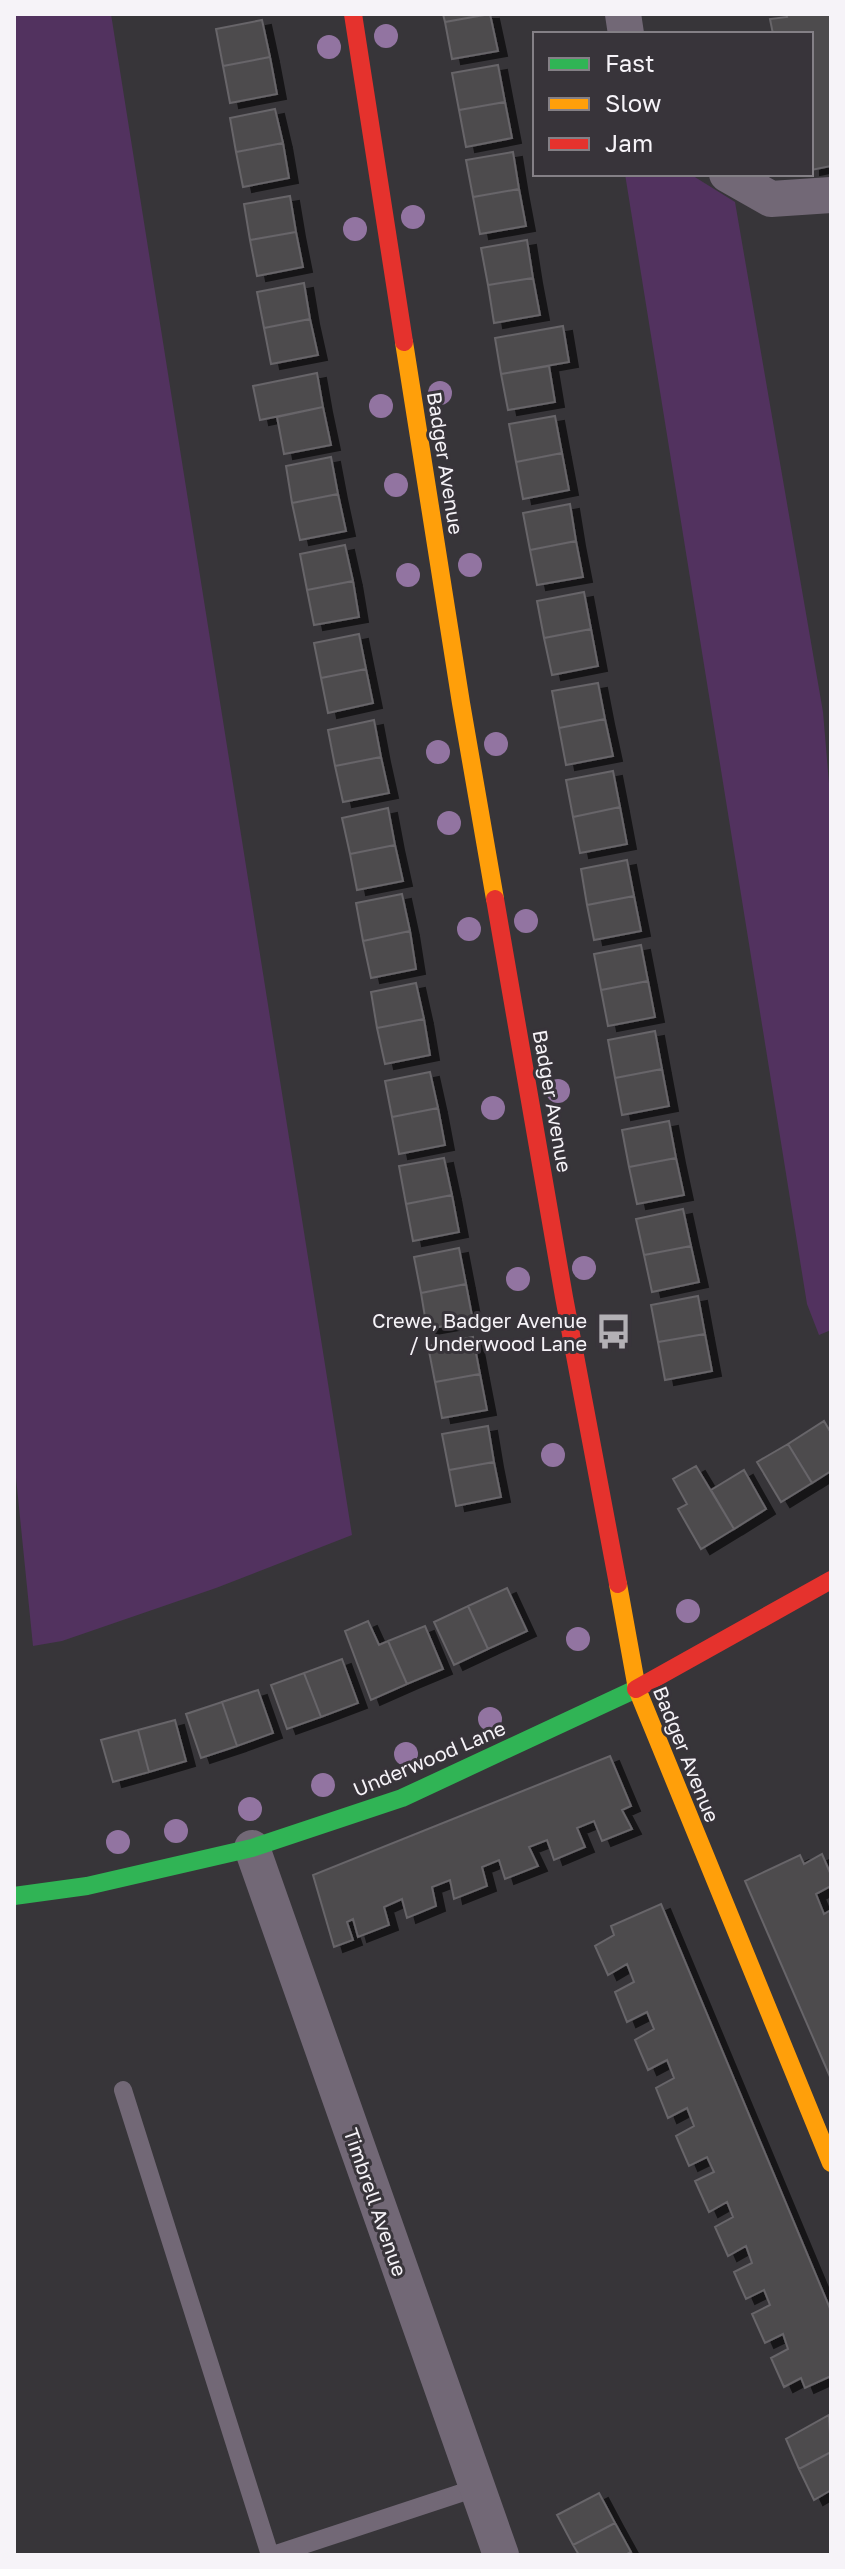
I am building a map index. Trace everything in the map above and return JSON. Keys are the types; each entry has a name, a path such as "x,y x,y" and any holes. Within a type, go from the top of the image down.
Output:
{"street":[{"name":"Badger Avenue","path":"353,14 464,719 564,1297 637,1689 831,2163"},
{"path":"731,176 771,199 831,195"},
{"name":"Underwood Lane","path":"14,1896 87,1886 252,1848 402,1798 637,1689 831,1580"},
{"name":"Timbrell Avenue","path":"252,1848 501,2555"}],"lane":[{"path":"123,2090 272,2555 476,2488"}],"shaded area":[{"path":"14,14 111,14 352,1535 216,1588 62,1641 33,1646 14,1458"},
{"path":"625,176 693,176 735,202 823,712 831,807 831,1330 819,1335 807,1304"}],"building":[{"path":"443,14 489,14 445,22"},
{"path":"490,14 498,51 452,59 445,22"},
{"path":"786,14 831,14 831,166 813,170 813,32 773,32 770,19 787,17"},
{"path":"262,20 270,57 223,66 216,29"},
{"path":"270,57 277,94 230,103 223,66"},
{"path":"498,65 505,102 459,110 452,73"},
{"path":"505,102 512,138 466,147 459,110"},
{"path":"275,109 283,143 236,152 230,118"},
{"path":"283,143 289,178 243,187 236,152"},
{"path":"513,152 519,189 473,197 466,160"},
{"path":"519,189 526,226 480,234 473,197"},
{"path":"290,196 296,232 250,240 244,204"},
{"path":"296,232 303,267 257,276 250,240"},
{"path":"527,240 533,278 488,285 481,248"},
{"path":"533,278 540,315 494,323 488,285"},
{"path":"304,283 310,319 264,328 257,292"},
{"path":"310,319 318,355 271,364 264,328"},
{"path":"563,326 569,362 501,374 495,338"},
{"path":"549,366 555,402 508,410 501,374"},
{"path":"317,373 323,407 260,420 253,386"},
{"path":"323,407 331,445 284,454 277,417"},
{"path":"555,416 562,453 516,462 509,424"},
{"path":"562,453 569,490 523,499 516,462"},
{"path":"331,457 338,494 292,503 286,466"},
{"path":"338,494 346,531 300,540 292,503"},
{"path":"570,504 576,541 530,550 523,513"},
{"path":"576,541 583,577 537,585 530,550"},
{"path":"345,545 353,581 307,590 300,554"},
{"path":"353,581 359,617 314,625 307,590"},
{"path":"584,592 591,629 544,638 537,601"},
{"path":"591,629 598,666 552,675 544,638"},
{"path":"359,634 366,669 321,678 314,643"},
{"path":"366,669 373,703 328,713 321,678"},
{"path":"598,683 605,719 559,728 552,691"},
{"path":"605,719 613,756 566,765 559,728"},
{"path":"374,720 381,757 335,766 328,730"},
{"path":"381,757 389,793 343,802 335,766"},
{"path":"613,771 620,807 573,817 566,780"},
{"path":"620,807 627,844 580,853 573,817"},
{"path":"388,808 395,845 350,854 342,818"},
{"path":"395,845 403,881 357,890 350,854"},
{"path":"627,860 634,896 587,905 581,869"},
{"path":"402,894 410,931 363,941 356,903"},
{"path":"634,896 641,931 594,940 587,905"},
{"path":"410,931 416,969 371,978 363,941"},
{"path":"641,945 648,981 601,990 594,954"},
{"path":"648,981 655,1017 608,1026 601,990"},
{"path":"416,983 424,1019 377,1028 371,992"},
{"path":"424,1019 430,1055 385,1064 377,1028"},
{"path":"655,1031 662,1069 615,1078 608,1040"},
{"path":"662,1069 669,1106 622,1115 615,1078"},
{"path":"430,1072 438,1108 392,1117 385,1081"},
{"path":"438,1108 445,1145 399,1154 392,1117"},
{"path":"669,1121 676,1158 629,1167 622,1130"},
{"path":"444,1158 452,1195 406,1204 399,1166"},
{"path":"676,1158 684,1195 637,1204 629,1167"},
{"path":"452,1195 459,1232 413,1241 406,1204"},
{"path":"683,1209 691,1246 644,1255 636,1219"},
{"path":"691,1246 699,1282 652,1292 644,1255"},
{"path":"459,1248 466,1284 421,1293 414,1257"},
{"path":"466,1284 473,1321 427,1329 421,1293"},
{"path":"698,1296 705,1334 658,1342 651,1305"},
{"path":"705,1334 712,1371 665,1380 658,1342"},
{"path":"473,1337 480,1374 435,1382 428,1346"},
{"path":"480,1374 487,1410 442,1418 435,1382"},
{"path":"824,1421 831,1433 831,1471 812,1483 788,1444"},
{"path":"488,1426 494,1462 449,1470 442,1434"},
{"path":"788,1444 812,1483 781,1502 757,1462"},
{"path":"494,1462 501,1497 456,1506 449,1470"},
{"path":"696,1466 734,1529 701,1549 678,1509 687,1504 673,1479"},
{"path":"744,1470 766,1509 734,1529 711,1490"},
{"path":"507,1588 527,1631 488,1649 468,1606"},
{"path":"468,1606 488,1649 454,1665 434,1622"},
{"path":"368,1621 379,1645 388,1641 407,1684 371,1700 345,1631"},
{"path":"425,1626 443,1669 407,1684 388,1641"},
{"path":"342,1659 358,1703 321,1717 304,1673"},
{"path":"304,1673 321,1717 287,1729 271,1685"},
{"path":"258,1690 273,1733 237,1746 222,1702"},
{"path":"222,1702 237,1746 201,1758 186,1714"},
{"path":"175,1720 186,1761 149,1772 138,1730"},
{"path":"138,1730 149,1772 113,1782 101,1740"},
{"path":"610,1756 631,1806 622,1810 632,1829 602,1841 594,1821 577,1828 585,1847 554,1860 547,1840 529,1847 538,1866 505,1879 499,1860 482,1867 487,1886 454,1899 450,1880 432,1887 436,1906 407,1918 402,1899 384,1907 389,1925 358,1937 353,1919 347,1922 353,1940 334,1947 313,1875"},
{"path":"822,1854 831,1875 831,1886 816,1894 824,1914 831,1910 831,2079 745,1881 800,1855 804,1864"},
{"path":"661,1904 831,2311 831,2376 805,2388 801,2378 784,2387 771,2358 788,2349 783,2334 765,2343 752,2314 770,2305 764,2290 746,2299 734,2272 752,2263 746,2246 728,2256 715,2227 733,2217 727,2202 709,2212 695,2181 714,2172 707,2157 689,2166 676,2136 694,2126 687,2108 668,2118 656,2088 674,2078 667,2060 648,2070 635,2040 654,2029 647,2012 627,2022 615,1992 634,1982 627,1964 608,1975 595,1946 614,1935 611,1926"},
{"path":"829,2415 831,2452 799,2469 786,2439"},
{"path":"831,2452 831,2490 814,2500 799,2469"},
{"path":"599,2493 615,2523 573,2545 557,2515"},
{"path":"615,2523 631,2552 625,2555 579,2555 573,2545"}],"traffic: fast":[{"path":"14,1896 87,1886 252,1848 402,1798 636,1689"}],"traffic: slow":[{"path":"404,342 495,899"},
{"path":"618,1584 637,1689 831,2163"}],"traffic: jam":[{"path":"353,14 404,342"},
{"path":"495,899 564,1297 618,1584"},
{"path":"636,1689 831,1580"}],"place":[{"name":"Crewe, Badger Avenue / Underwood Lane","path":"613,1331"}]}
